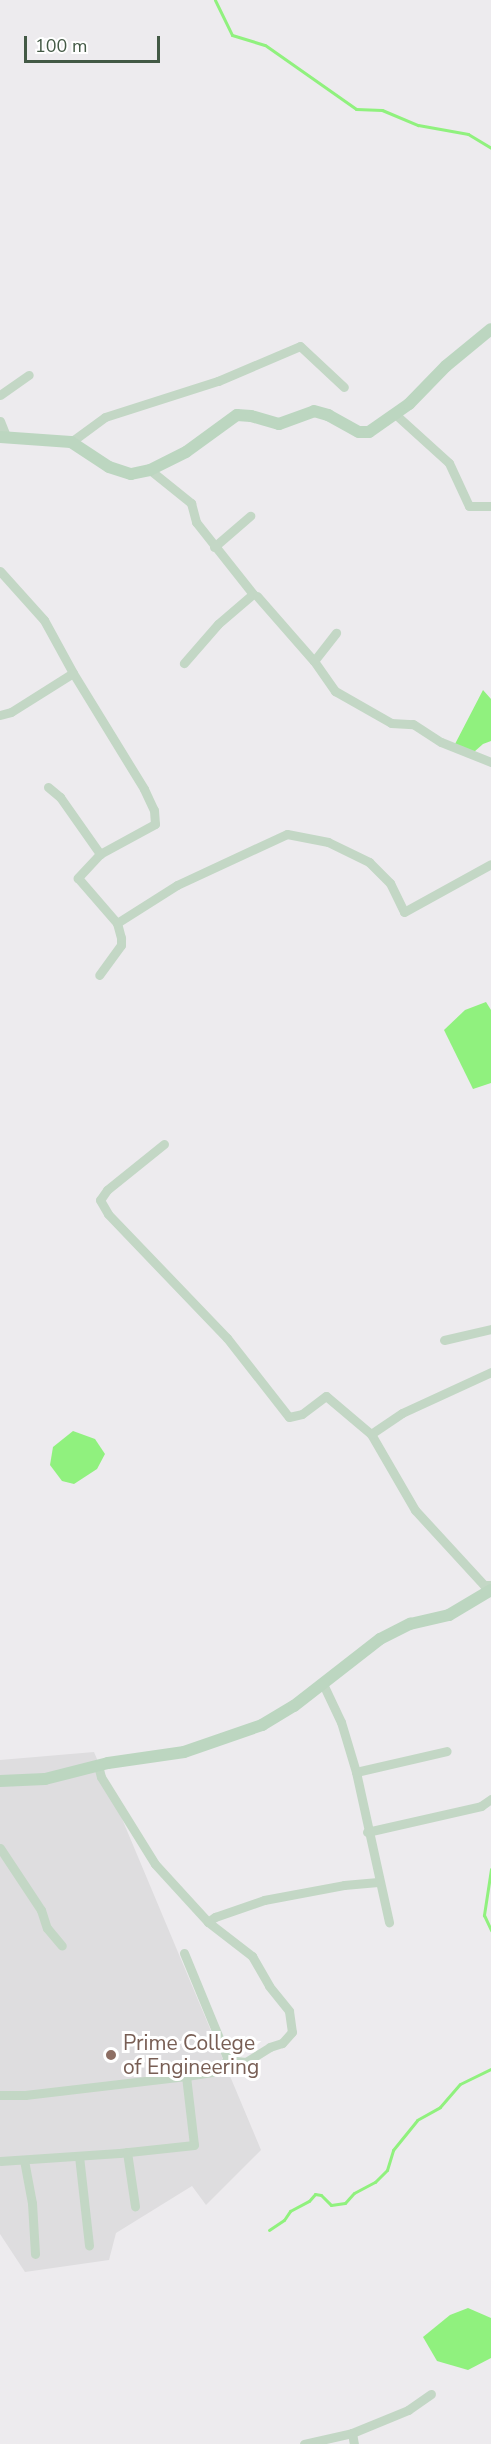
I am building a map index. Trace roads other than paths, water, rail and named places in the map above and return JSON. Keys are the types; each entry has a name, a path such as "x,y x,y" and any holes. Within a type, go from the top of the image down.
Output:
{"street":[{"path":"0,420 3,437 71,442 109,467 131,474 150,470 186,452 237,415 251,416 279,424 314,411 328,415 359,432 369,432 409,404 473,342 491,329"},
{"path":"71,442 105,417 218,381 300,346 344,387"},
{"path":"0,395 29,375"},
{"path":"395,414 449,463 469,506 491,506"},
{"path":"150,470 191,503 196,522 253,594 218,624 184,663"},
{"path":"214,547 250,516"},
{"path":"0,571 44,620 73,673 144,789 154,810 154,824 100,854 78,878 117,923 121,945 99,975"},
{"path":"257,596 314,661 335,691 391,723 413,724 441,742 491,762"},
{"path":"314,661 336,633"},
{"path":"0,715 11,712 73,673"},
{"path":"48,787 60,797 100,854"},
{"path":"117,923 177,885 287,834 328,842 369,862 390,883 404,912 491,864"},
{"path":"164,1144 107,1190 100,1200 108,1214 227,1338 289,1417 302,1414 326,1396 371,1434 415,1510 484,1585 491,1585"},
{"path":"444,1340 491,1329"},
{"path":"371,1434 402,1413 491,1372"},
{"path":"0,1781 45,1779 99,1765 184,1752 262,1725 294,1706 381,1639 410,1624 449,1615 491,1590"},
{"path":"323,1684 341,1722 356,1772 367,1832 389,1922"},
{"path":"356,1772 447,1751"},
{"path":"0,2095 25,2095 212,2072 228,2060 246,2062 270,2047 282,2043 292,2032 289,2011 269,1986 252,1956 208,1922 155,1864 101,1777 99,1765"},
{"path":"367,1832 481,1806 491,1799"},
{"path":"0,1848 41,1910 46,1928 62,1946"},
{"path":"208,1922 214,1917 264,1900 344,1885 378,1882"},
{"path":"184,1953 228,2060"},
{"path":"0,2161 195,2145 186,2076"},
{"path":"127,2152 135,2205"},
{"path":"79,2156 89,2245"},
{"path":"24,2160 32,2203 35,2254"},
{"path":"304,2444 352,2433 408,2410 431,2394"},
{"path":"352,2433 354,2444"}],"waterway":[{"path":"215,0 232,35 265,45 356,109 382,110 418,125 468,134 491,148"},
{"path":"491,1869 484,1915 491,1930"},
{"path":"269,2230 284,2220 290,2211 309,2201 315,2194 321,2195 331,2205 345,2203 354,2193 375,2182 387,2170 393,2150 417,2120 440,2107 460,2084 491,2069"}],"place":[{"name":"Prime College of Engineering","path":"111,2055"}]}
